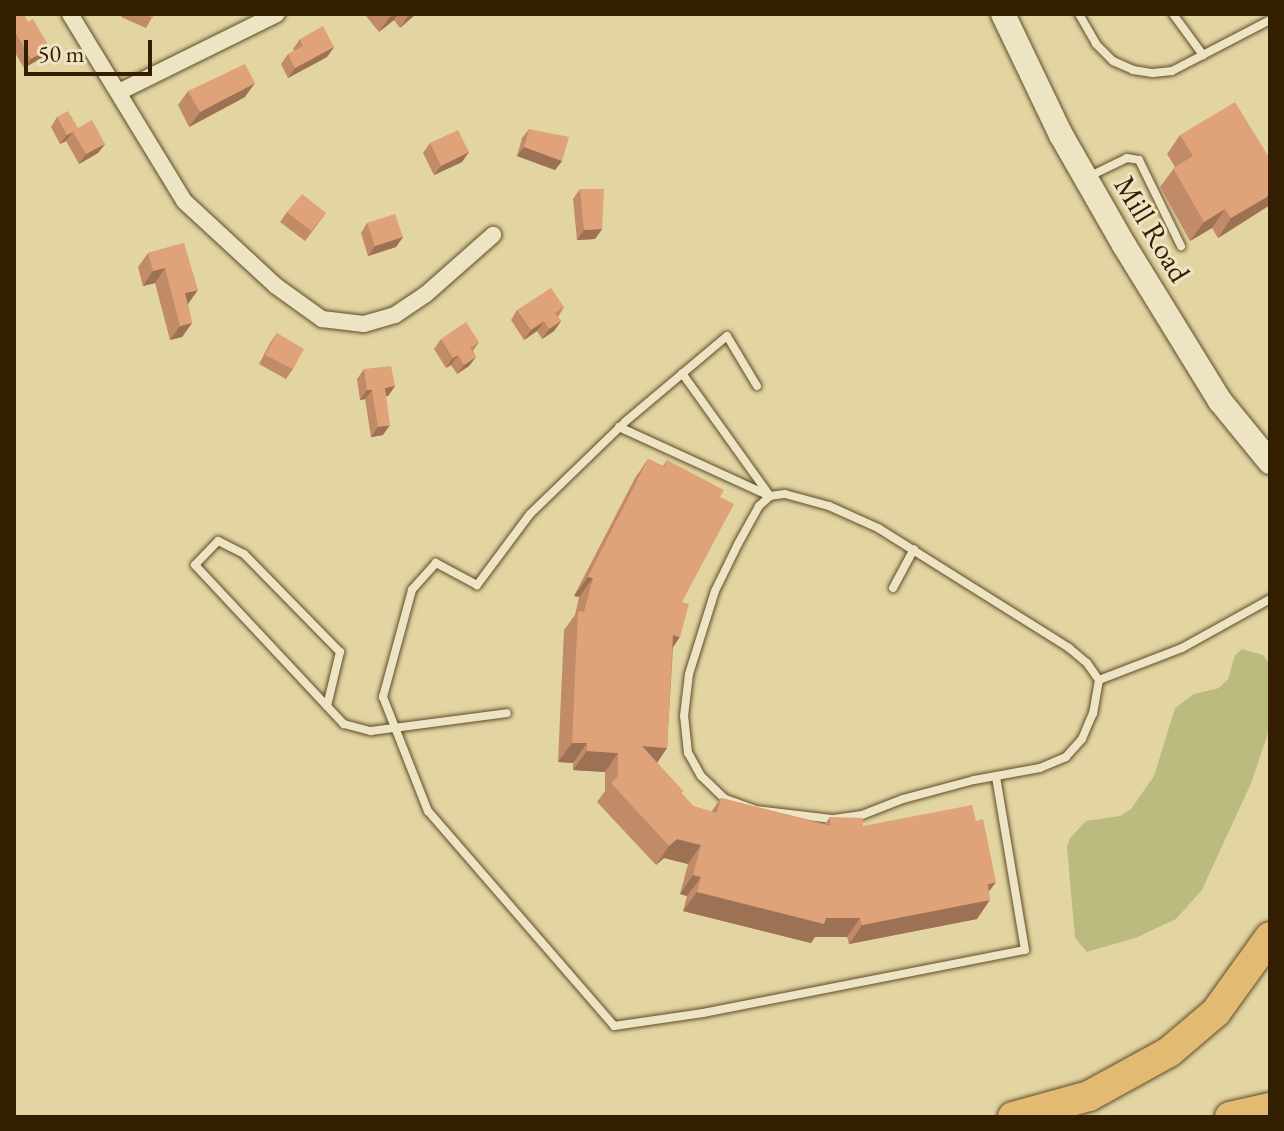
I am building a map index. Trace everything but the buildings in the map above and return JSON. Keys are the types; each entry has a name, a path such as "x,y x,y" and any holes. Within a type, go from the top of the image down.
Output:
{"highway":[{"path":"1013,1117 1089,1096 1169,1052 1216,1012 1270,937"},
{"path":"1230,1117 1270,1108"}],"main road":[{"name":"Mill Road","path":"1003,14 1085,178 1220,401 1270,462"}],"street":[{"path":"70,14 184,201 235,250 322,319 364,324 395,315 425,295 493,235"},
{"path":"119,92 277,14"}],"lane":[{"path":"1079,14 1096,44 1113,61 1133,70 1172,71 1270,20"},
{"path":"1173,14 1203,55"},
{"path":"1085,178 1127,158 1139,160 1181,246"},
{"path":"757,386 727,336 619,427 530,514 477,585 436,563 412,590 383,697 428,811 614,1026 703,1013 1025,950 996,776"},
{"path":"682,373 770,496"},
{"path":"619,427 770,496 785,494 829,506 914,549 1069,648 1087,663 1099,680 1093,713 1082,739 1066,757 1040,768 903,799 862,815 832,819 756,810 725,799 701,776 688,753 684,716 689,674 715,591 759,506 770,496"},
{"path":"327,706 340,652 244,554 218,541 195,565 327,706 344,724 371,731 507,713"},
{"path":"893,588 914,549"},
{"path":"1099,680 1182,648 1270,599"}],"shaded area":[{"path":"1242,649 1263,655 1270,665 1269,730 1252,781 1202,890 1176,919 1138,937 1087,952 1075,938 1067,847 1070,838 1086,821 1120,816 1131,809 1154,776 1175,708 1194,694 1219,688 1228,679 1235,655"}]}
